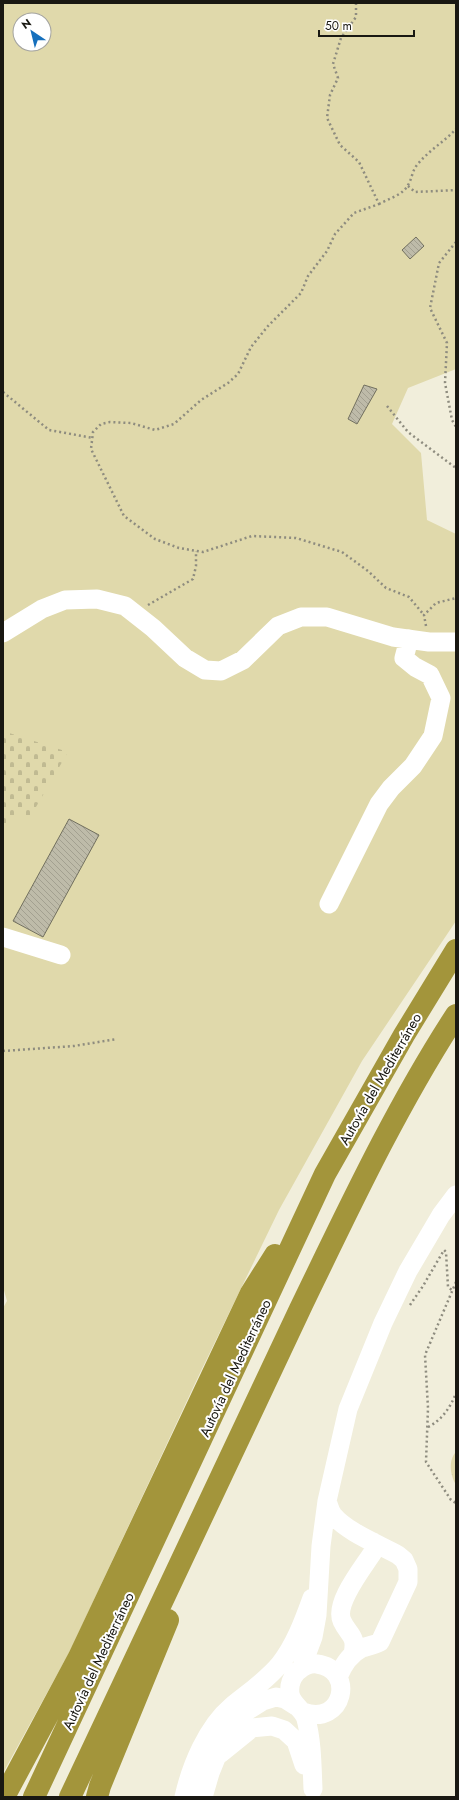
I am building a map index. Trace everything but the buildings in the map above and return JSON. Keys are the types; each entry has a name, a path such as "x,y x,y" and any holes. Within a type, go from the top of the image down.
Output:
{"highway":[{"name":"Autovía del Mediterráneo","path":"34,1797 325,1174 404,1035 456,950"},
{"path":"70,1797 248,1417 362,1183 434,1048 456,1015"},
{"path":"4,1797 79,1657 251,1293 325,1174"},
{"path":"98,1793 172,1612 218,1511 248,1417"}],"street":[{"path":"3,634 42,609 66,600 98,599 125,606 153,628 185,658 205,670 221,671 243,660 278,626 302,617 327,617 364,629 409,639 429,642 456,642"},
{"path":"329,904 379,804 391,788 413,766 433,736 441,698 430,674 415,667 404,658 409,639"},
{"path":"3,937 61,955"},
{"path":"312,1794 308,1730 290,1692 290,1685 314,1637 318,1615 319,1573 327,1501 348,1409 383,1323 408,1271 441,1215 456,1195"},
{"path":"327,1501 333,1515 347,1527 398,1555 404,1560 408,1569 408,1582 380,1642 363,1648 353,1654 342,1668 335,1673"},
{"path":"322,1538 333,1529 340,1526 347,1527"},
{"path":"353,1654 355,1644 353,1637 342,1622 340,1615 341,1604 372,1552 374,1546 373,1542"},
{"path":"184,1797 197,1757 221,1718 231,1707 267,1677 286,1655 299,1631 319,1573"},
{"path":"203,1797 210,1773 225,1736 245,1712 263,1701 276,1697 285,1699 299,1709 317,1716 330,1711 336,1706 341,1692 335,1673 322,1644 318,1615"},
{"path":"241,1699 315,1664 324,1665 335,1673"},
{"path":"312,1794 320,1738 330,1711"},
{"path":"218,1756 252,1728 272,1726 284,1730 296,1741 304,1761 312,1794"}],"path":[{"path":"356,3 356,17 342,38 333,64 338,78 330,95 327,118 340,145 359,162 379,204"},
{"path":"429,642 424,615 409,597 386,588 368,571 342,552 296,538 252,536 203,552 179,548 155,539 124,516 91,449 93,432 101,424 110,422 130,423 155,430 174,424 201,400 228,383 238,374 251,347 268,326 300,293 308,276 327,251 335,234 354,213 396,196 408,186 415,167 429,153 446,140 456,129"},
{"path":"408,186 414,192 456,190"},
{"path":"456,242 439,262 430,308 447,343 445,383 452,420 456,427"},
{"path":"3,392 49,430 92,438"},
{"path":"387,406 408,432 456,468"},
{"path":"134,613 193,579 196,566 196,551"},
{"path":"424,615 436,603 456,597"},
{"path":"3,1051 74,1046 117,1039"},
{"path":"410,1306 444,1250 448,1258 448,1287 453,1291"},
{"path":"456,1282 425,1355 428,1427 426,1462 451,1500 456,1503"},
{"path":"428,1427 438,1422 451,1405 456,1393"}],"green space":[{"path":"3,3 456,3 456,369 408,388 392,424 421,453 427,520 456,534 456,921 362,1061 279,1210 199,1375 70,1651 3,1773 3,1308 7,1301 3,1287"},
{"path":"3,731 68,752 29,819 16,811 3,835"},
{"path":"456,1452 456,1485 452,1477 451,1463 453,1455"}]}
